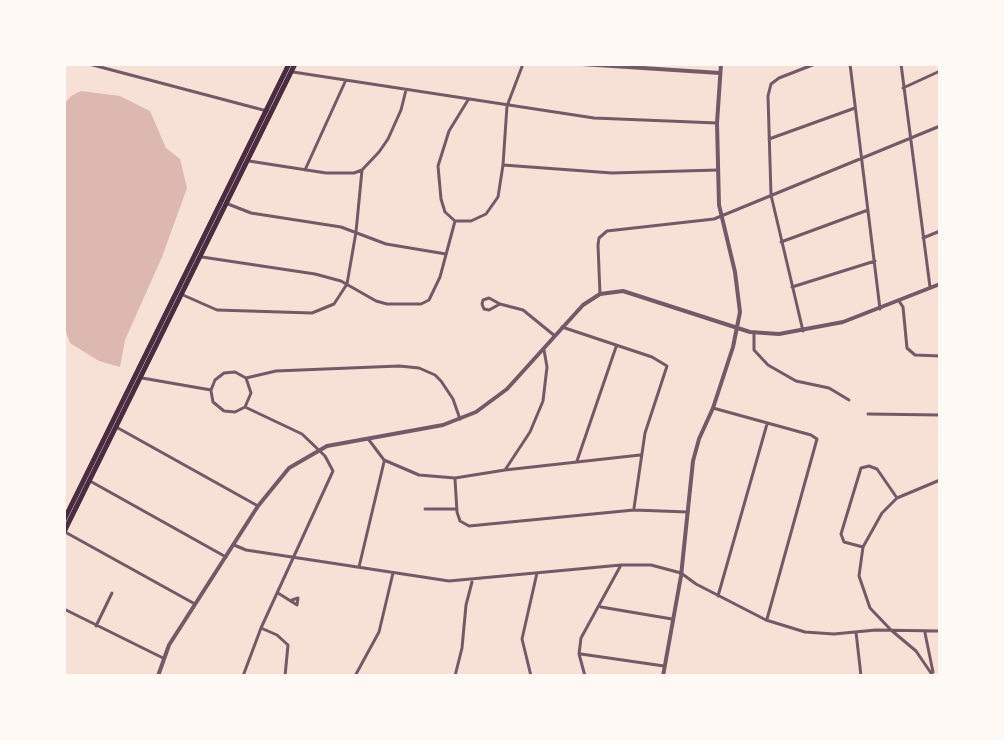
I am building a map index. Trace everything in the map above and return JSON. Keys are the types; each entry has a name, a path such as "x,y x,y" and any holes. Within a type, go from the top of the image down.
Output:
{"main road":[{"path":"64,532 289,69 295,64"},
{"path":"64,520 118,428 180,294"}],"street":[{"path":"89,64 270,112"},
{"path":"468,100 449,131 438,166 445,212 455,221 471,221 486,214 495,204 503,165 507,106 523,64"},
{"path":"581,64 720,73"},
{"path":"803,331 771,195 768,96 771,84 779,78 815,64"},
{"path":"850,64 880,309"},
{"path":"901,64 930,287"},
{"path":"663,676 681,573 696,450 713,408 738,328 738,287 721,216 718,170 721,65"},
{"path":"289,69 345,81 594,118 717,123"},
{"path":"903,88 940,71"},
{"path":"305,170 345,81"},
{"path":"180,294 217,310 312,313 334,304 347,284 362,170 388,139 406,90"},
{"path":"769,139 855,108"},
{"path":"600,294 598,245 603,233 714,219 940,126"},
{"path":"246,160 345,174 362,170"},
{"path":"503,165 592,173 718,170"},
{"path":"225,203 251,213 319,223 356,232 386,244 446,254"},
{"path":"781,242 868,210"},
{"path":"199,256 315,274 347,284 387,304 421,304 434,293 455,221"},
{"path":"923,238 940,231"},
{"path":"792,287 875,261"},
{"path":"158,676 163,658 195,604 279,478 319,450 460,419 497,397 583,305 600,294 623,291 738,328 779,334 843,322 940,284"},
{"path":"899,301 903,307 907,348 920,356 940,356"},
{"path":"500,304 523,310 555,336"},
{"path":"562,327 652,357 667,365 640,455 634,510"},
{"path":"754,332 754,350 768,365 796,381 829,388 849,400"},
{"path":"577,461 616,347"},
{"path":"505,470 530,432 543,401 547,367 544,350"},
{"path":"246,378 251,393 245,407 235,412 224,411 213,402 211,390 215,380 224,373 235,372 246,378 276,371 399,366 419,368 441,381 453,399 460,419"},
{"path":"142,378 211,390"},
{"path":"243,676 261,628 332,477 331,465 302,434 245,407"},
{"path":"713,408 817,439 766,620"},
{"path":"868,414 940,415"},
{"path":"718,596 767,424"},
{"path":"118,428 258,506"},
{"path":"368,437 384,460 419,475 455,478 640,455"},
{"path":"359,567 384,460"},
{"path":"863,547 844,542 841,534 861,468 869,466 877,469 897,498"},
{"path":"455,478 460,521 469,526 634,510 688,512"},
{"path":"88,480 226,557"},
{"path":"933,676 916,651 870,608 861,587 860,560 863,547 882,513 897,498 940,480"},
{"path":"425,509 457,509"},
{"path":"64,532 195,604"},
{"path":"234,545 246,550 429,580 473,580 621,565 651,565 681,573 766,620 805,632 940,631"},
{"path":"585,676 579,654 581,638 621,565"},
{"path":"355,676 379,632 393,573"},
{"path":"531,676 522,639 537,573"},
{"path":"455,676 473,580"},
{"path":"96,626 112,593"},
{"path":"278,593 292,600"},
{"path":"600,606 672,619"},
{"path":"64,609 163,658"},
{"path":"261,628 277,635 288,645 285,676"},
{"path":"925,631 933,676"},
{"path":"856,632 861,676"},
{"path":"579,654 664,666"}],"shaded area":[{"path":"81,91 120,96 150,111 166,148 180,159 187,188 162,257 125,340 120,367 99,361 70,343 64,327 64,104"}]}
